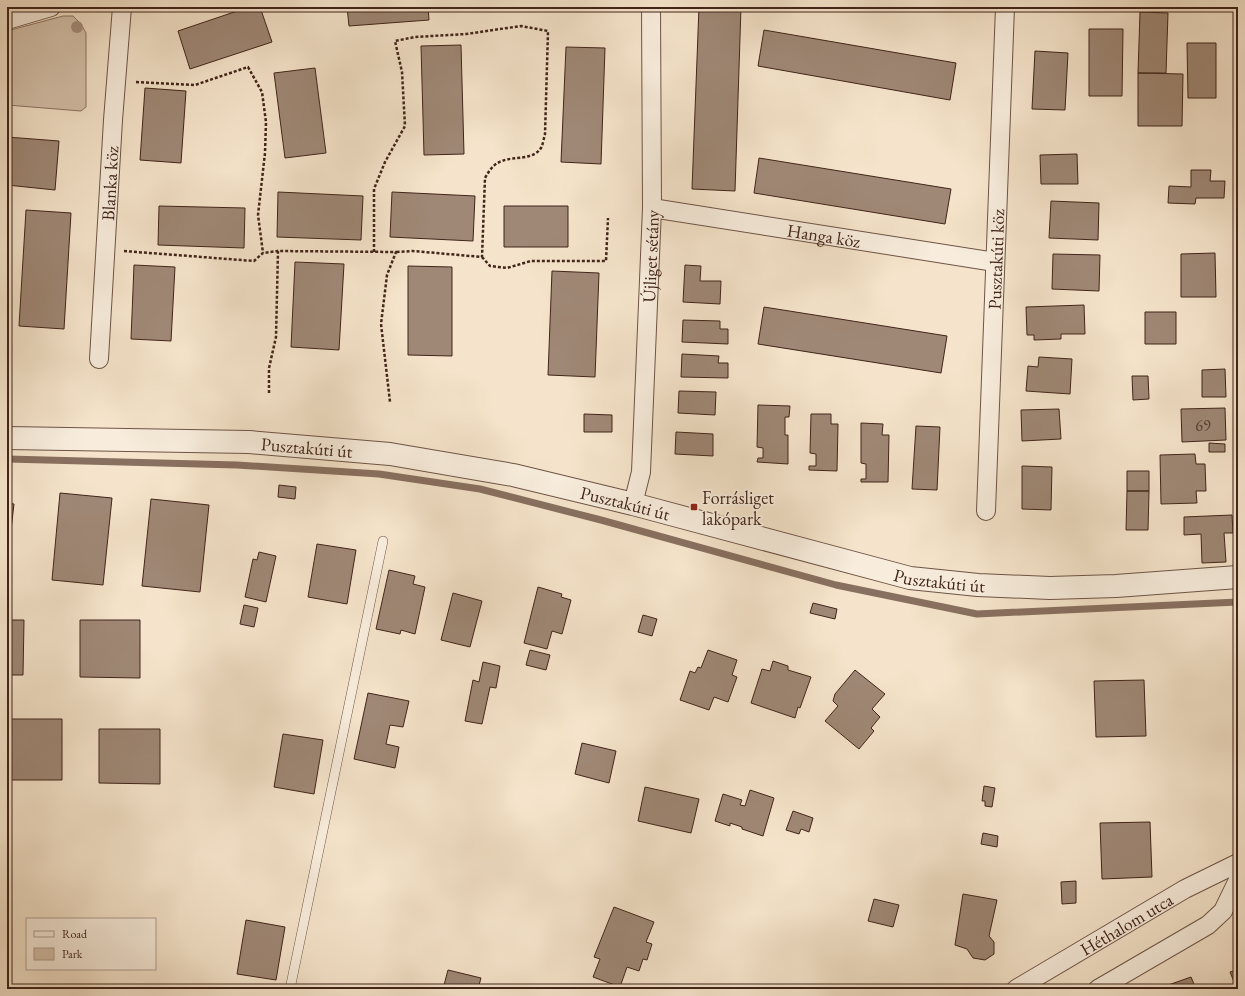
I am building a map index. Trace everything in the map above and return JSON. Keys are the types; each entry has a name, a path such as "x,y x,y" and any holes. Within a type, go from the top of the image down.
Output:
{"street":[{"path":"7,20 51,7"},
{"name":"Blanka köz","path":"99,359 122,7"},
{"name":"Újliget sétány","path":"633,504 641,472 652,208 652,7"},
{"name":"Pusztakúti köz","path":"986,510 1005,7"},
{"name":"Hanga köz","path":"652,208 995,262"},
{"name":"Pusztakúti út","path":"7,438 249,442 390,454 514,475 633,504 910,578 978,585 1050,588 1116,586 1238,577"},
{"name":"Héthalom utca","path":"1016,989 1185,889 1238,863"},
{"path":"1098,989 1208,925 1223,910 1238,880"}],"lane":[{"path":"290,989 383,541"}],"path":[{"path":"374,252 374,189 385,162 405,126 402,72 395,42 415,37 466,34 522,26 548,31 545,134 541,148 532,155 517,159 502,160 490,168 485,178 482,257"},
{"path":"116,81 195,85 248,67 262,92 266,122 265,153 258,215 264,253"},
{"path":"106,250 254,261 264,253 278,251 413,251 482,257 490,266 507,268 531,261 606,261 608,218"},
{"path":"269,393 269,368 276,337 278,251"},
{"path":"390,402 381,324 387,275 396,252"}],"green space":[{"path":"63,16 73,16 81,24 86,33 86,107 81,111 7,105 7,31"}],"building":[{"path":"249,7 260,7 272,42 190,69 178,31"},
{"path":"347,7 428,7 429,20 349,26"},
{"path":"500,7 596,7 596,10 500,10"},
{"path":"699,7 741,7 735,191 692,189"},
{"path":"1140,12 1168,13 1166,73 1138,73"},
{"path":"1089,29 1123,29 1122,96 1089,96"},
{"path":"764,30 956,63 950,100 758,66"},
{"path":"1187,43 1216,43 1216,98 1188,98"},
{"path":"461,45 464,154 424,155 421,46"},
{"path":"566,47 605,48 601,164 561,162"},
{"path":"1035,51 1068,53 1065,110 1032,109"},
{"path":"315,68 326,153 285,158 274,73"},
{"path":"1138,73 1183,74 1182,126 1138,126"},
{"path":"145,88 186,91 181,163 140,160"},
{"path":"7,137 59,141 55,190 7,185"},
{"path":"1077,154 1078,184 1041,184 1040,155"},
{"path":"759,158 951,189 945,224 754,193"},
{"path":"1191,170 1211,170 1210,181 1225,181 1224,198 1196,198 1195,204 1168,203 1169,186 1191,187"},
{"path":"278,192 363,196 361,240 277,237"},
{"path":"392,192 475,196 473,241 390,237"},
{"path":"1051,201 1099,203 1098,240 1049,238"},
{"path":"159,206 245,208 244,248 158,245"},
{"path":"504,206 568,206 568,247 504,247"},
{"path":"26,210 71,213 64,329 19,326"},
{"path":"1215,253 1216,297 1181,297 1181,254"},
{"path":"1053,254 1100,255 1099,291 1052,289"},
{"path":"295,262 344,264 339,350 291,347"},
{"path":"134,265 175,267 171,341 131,339"},
{"path":"685,265 701,266 700,281 721,281 720,304 683,302"},
{"path":"408,266 452,267 452,356 408,355"},
{"path":"552,271 599,273 595,377 548,375"},
{"path":"1084,305 1085,334 1061,334 1061,339 1034,340 1034,335 1027,335 1026,307"},
{"path":"764,307 947,336 941,373 758,344"},
{"path":"1145,312 1176,312 1176,344 1145,344"},
{"path":"683,320 720,321 720,329 728,329 728,344 682,342"},
{"path":"682,354 719,356 718,363 728,363 728,378 681,377"},
{"path":"1039,357 1072,359 1070,394 1026,391 1028,366 1038,367"},
{"path":"1225,369 1226,397 1202,397 1202,370"},
{"path":"1132,376 1148,376 1149,399 1133,400"},
{"path":"679,391 716,392 715,415 678,413"},
{"path":"758,405 790,406 789,417 785,417 785,435 788,435 788,464 757,462 758,458 763,458 763,448 757,447"},
{"path":"1225,408 1226,440 1182,442 1181,409"},
{"path":"1059,409 1061,439 1022,441 1021,410"},
{"path":"584,414 612,415 612,432 584,432"},
{"path":"811,414 831,414 831,424 838,424 837,471 809,470 809,466 816,466 816,454 810,453"},
{"path":"861,423 883,424 882,435 889,435 888,482 861,482 861,479 866,479 866,464 861,463"},
{"path":"916,426 940,427 937,490 912,489"},
{"path":"676,432 713,434 713,456 675,454"},
{"path":"1209,443 1225,444 1225,452 1209,452"},
{"path":"1195,454 1196,464 1205,464 1206,491 1196,491 1197,503 1161,504 1160,455"},
{"path":"1022,466 1052,467 1051,510 1022,509"},
{"path":"1127,471 1149,471 1149,491 1127,491"},
{"path":"279,485 296,487 295,499 278,497"},
{"path":"1127,491 1149,491 1148,530 1126,530"},
{"path":"60,493 112,498 103,585 52,580"},
{"path":"151,499 209,505 200,592 142,586"},
{"path":"7,503 14,504 7,565"},
{"path":"1232,515 1233,533 1224,533 1226,562 1202,563 1201,534 1184,535 1184,517"},
{"path":"317,544 356,550 347,604 308,597"},
{"path":"259,552 276,556 266,602 245,597 253,559 257,560"},
{"path":"389,570 415,576 413,584 425,587 415,634 401,630 400,634 376,629"},
{"path":"538,587 562,594 561,597 571,600 562,634 552,631 547,649 524,643"},
{"path":"453,593 482,601 470,647 441,640"},
{"path":"813,603 837,609 835,619 810,613"},
{"path":"244,605 258,608 254,627 240,624"},
{"path":"643,615 657,619 652,636 638,632"},
{"path":"7,620 24,620 23,675 7,675"},
{"path":"80,620 140,620 140,678 80,677"},
{"path":"530,650 550,655 546,670 526,665"},
{"path":"708,650 737,660 732,675 737,677 728,702 714,697 709,710 680,700 690,671 695,673 698,667 701,668"},
{"path":"773,661 788,666 788,670 811,677 800,708 798,707 795,718 751,703 762,669 770,671"},
{"path":"483,662 500,666 496,688 490,687 482,724 465,721 473,680 479,682"},
{"path":"855,670 885,694 872,709 880,717 871,728 874,731 859,749 825,721 838,706 833,701 835,694"},
{"path":"1144,680 1146,736 1096,737 1094,681"},
{"path":"368,693 409,701 403,727 390,725 386,744 399,747 395,768 354,759"},
{"path":"7,719 62,719 62,780 7,780"},
{"path":"99,729 160,729 160,784 99,783"},
{"path":"283,734 323,740 314,794 274,787"},
{"path":"582,743 616,751 609,783 575,774"},
{"path":"984,786 995,788 992,807 985,806 985,801 982,801"},
{"path":"645,787 699,799 691,833 638,821"},
{"path":"750,790 774,798 763,836 730,823 730,826 715,821 723,794 742,800 740,805 745,806"},
{"path":"793,811 813,818 809,832 801,829 799,834 786,830"},
{"path":"1150,822 1152,877 1102,879 1100,823"},
{"path":"983,833 998,836 997,847 981,844"},
{"path":"1076,881 1076,903 1062,904 1061,882"},
{"path":"963,894 997,900 989,936 994,942 994,954 985,960 973,958 967,949 955,945"},
{"path":"874,899 899,905 893,927 868,921"},
{"path":"614,907 654,922 646,942 652,944 647,960 643,959 639,971 627,967 620,987 593,977 600,959 594,957"},
{"path":"246,920 285,927 276,980 237,974"},
{"path":"448,970 481,978 478,989 443,989"},
{"path":"1238,970 1238,989 1237,989 1230,972"},
{"path":"1191,977 1196,989 1157,989"},
{"path":"321,985 340,988 320,989"}],"waterway":[{"path":"7,459 237,465 317,470 379,474 480,489 601,520 836,585 977,614 1238,602"}],"place":[{"name":"Forrásliget lakópark","path":"694,507"}]}
